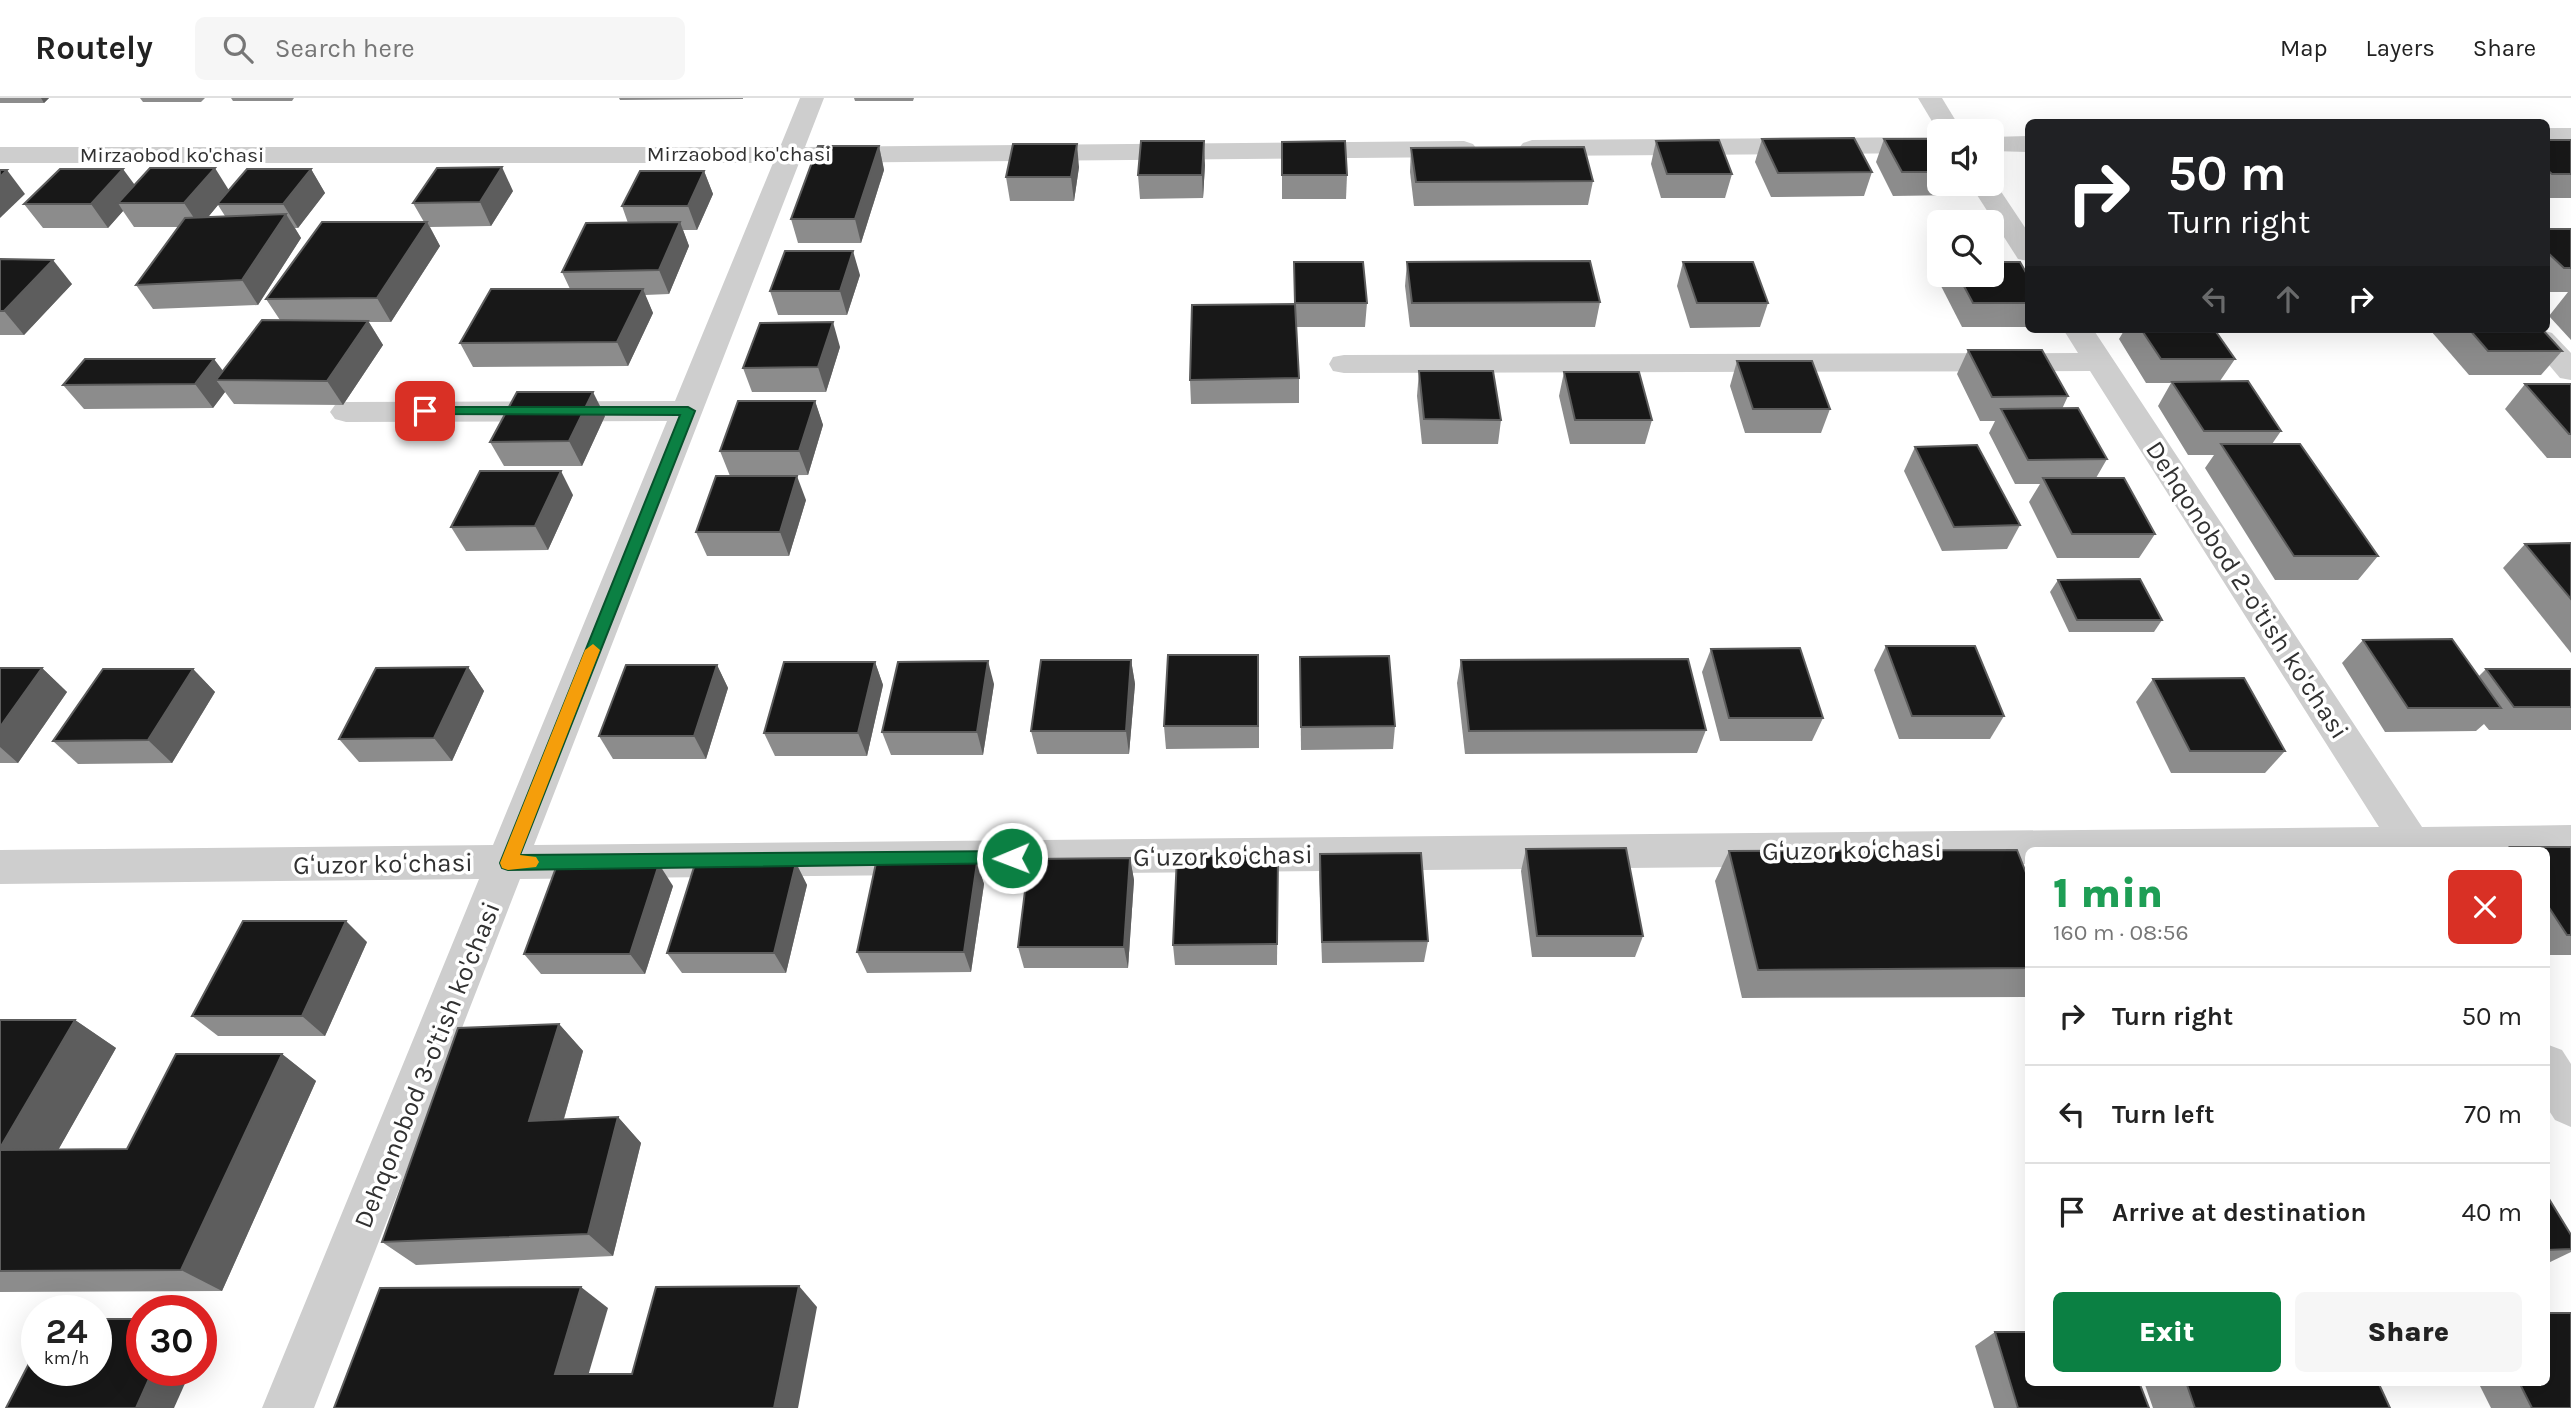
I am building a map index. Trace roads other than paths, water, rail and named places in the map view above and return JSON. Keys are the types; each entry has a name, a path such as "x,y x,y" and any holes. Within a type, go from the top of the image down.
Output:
{"street":[{"name":"Dehqonobod 3-o'tish ko'chasi","path":"288,1408 812,98"},
{"path":"1930,98 1943,119"},
{"path":"2550,136 2571,136"},
{"path":"2004,144 2025,144"},
{"path":"1510,148 1927,145"},
{"name":"Mirzaobod ko'chasi","path":"0,155 791,155 1483,149"},
{"path":"1991,196 2025,248"},
{"name":"Dehqonobod 2-o'tish ko'chasi","path":"2081,333 2413,847"},
{"path":"2542,339 2571,371"},
{"path":"1343,364 2099,362"},
{"path":"346,412 688,411"},
{"name":"Gʻuzor koʻchasi","path":"2413,847 2571,842"},
{"name":"Gʻuzor koʻchasi","path":"0,867 2025,850"},
{"path":"2550,1071 2571,1105"}]}
